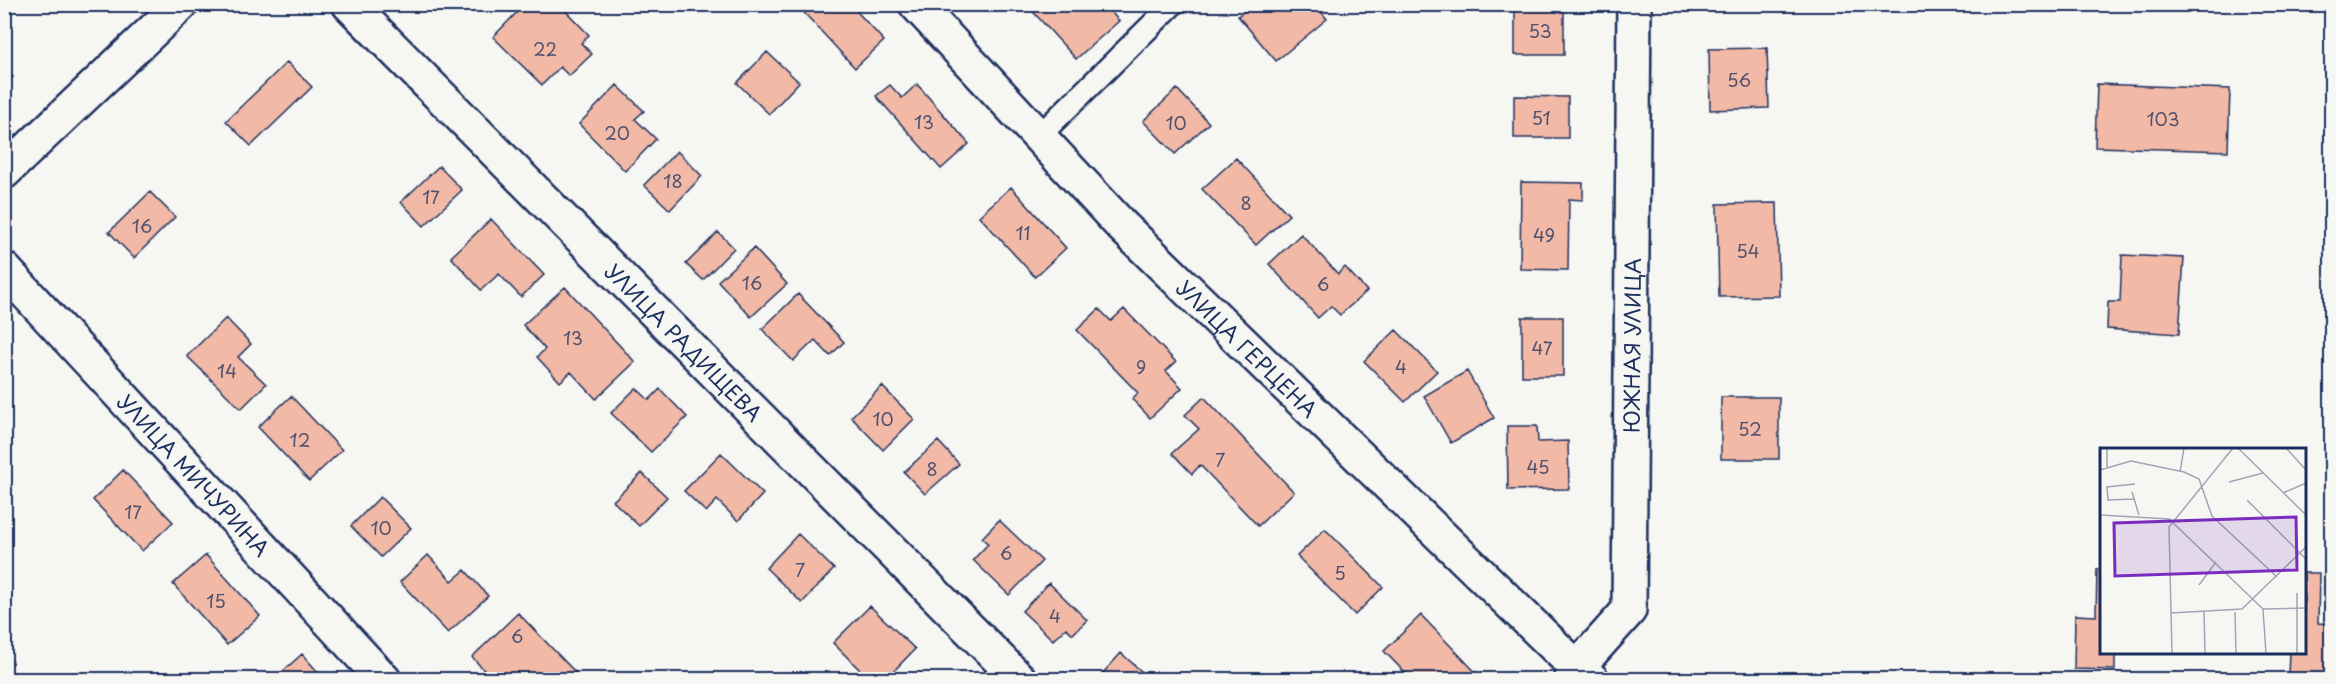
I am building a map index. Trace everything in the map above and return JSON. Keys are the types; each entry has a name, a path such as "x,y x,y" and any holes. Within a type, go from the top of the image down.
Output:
{"street":[{"path":"4,172 181,4"},
{"name":"УЛИЦА РАДИЩЕВА","path":"349,4 1020,680"},
{"name":"УЛИЦА ГЕРЦЕНА","path":"916,4 1121,225 1580,676"},
{"name":"ЮЖНАЯ УЛИЦА","path":"1580,676 1629,610 1634,4"},
{"name":"УЛИЦА МИЧУРИНА","path":"4,269 384,680"}],"lane":[{"path":"1039,136 1173,4"}],"building":[{"path":"525,4 559,4 589,35 581,43 592,54 569,76 560,67 542,85 493,37"},
{"path":"796,4 850,4 884,41 855,68"},
{"path":"1026,4 1104,4 1119,21 1076,59"},
{"path":"1252,4 1315,4 1327,19 1276,61 1238,16"},
{"path":"1515,4 1564,4 1564,55 1515,55"},
{"path":"1767,48 1769,108 1710,110 1709,49"},
{"path":"767,52 799,82 769,114 737,83"},
{"path":"287,62 312,87 251,146 226,121"},
{"path":"4,69 13,77 4,85"},
{"path":"917,84 969,144 941,169 876,96 890,85 902,98"},
{"path":"2097,84 2230,89 2228,151 2095,147"},
{"path":"617,85 644,111 635,119 656,139 625,171 579,124"},
{"path":"1177,89 1209,123 1175,154 1143,121"},
{"path":"1514,96 1568,97 1568,138 1514,138"},
{"path":"677,151 702,176 670,210 644,185"},
{"path":"1236,158 1289,215 1256,245 1202,189"},
{"path":"439,166 462,190 424,226 401,202"},
{"path":"1521,182 1583,183 1583,200 1569,199 1568,270 1520,269"},
{"path":"1011,187 1066,248 1035,277 979,216"},
{"path":"150,192 175,217 134,258 109,232"},
{"path":"1777,203 1779,296 1719,297 1717,204"},
{"path":"491,219 544,275 521,297 499,274 481,290 451,257"},
{"path":"718,232 734,248 703,280 686,264"},
{"path":"1301,234 1338,274 1345,267 1367,291 1340,315 1331,306 1318,318 1269,264"},
{"path":"754,248 787,284 751,317 718,281"},
{"path":"2122,255 2184,258 2179,334 2107,329 2108,302 2120,302"},
{"path":"565,287 635,362 596,399 571,372 560,382 537,357 545,349 523,325"},
{"path":"798,294 844,342 830,356 815,340 793,361 762,329"},
{"path":"1099,309 1111,321 1124,309 1176,362 1166,371 1182,388 1150,418 1132,399 1138,393 1077,330"},
{"path":"1522,317 1563,317 1563,376 1522,376"},
{"path":"226,318 251,344 238,357 266,384 241,409 187,356"},
{"path":"1396,330 1437,371 1405,402 1364,361"},
{"path":"1467,371 1494,418 1451,443 1424,396"},
{"path":"882,386 914,419 883,450 851,417"},
{"path":"636,388 649,400 660,389 687,417 651,452 611,413"},
{"path":"291,396 342,450 309,481 258,427"},
{"path":"1204,397 1294,492 1258,526 1200,465 1192,474 1172,453 1199,429 1185,415"},
{"path":"1721,397 1779,397 1779,459 1721,459"},
{"path":"1507,426 1537,426 1538,442 1568,441 1569,489 1508,490"},
{"path":"938,441 959,464 925,494 904,472"},
{"path":"721,453 763,494 738,521 717,500 706,512 684,491"},
{"path":"123,470 173,522 142,551 93,500"},
{"path":"642,473 667,497 639,526 613,501"},
{"path":"380,497 411,528 381,557 351,526"},
{"path":"999,520 1042,561 1009,595 973,560 988,544 982,538"},
{"path":"1325,529 1383,587 1355,615 1297,556"},
{"path":"798,534 834,569 802,603 766,568"},
{"path":"206,555 260,616 227,645 173,584"},
{"path":"428,555 452,581 465,570 488,596 448,633 400,582"},
{"path":"2097,569 2100,569 2100,654 2115,654 2115,670 2074,669 2075,615 2096,616"},
{"path":"2306,573 2319,573 2318,623 2332,624 2332,676 2288,675 2289,654 2306,654"},
{"path":"1049,583 1087,620 1073,634 1066,628 1053,640 1022,611"},
{"path":"870,606 915,649 885,680 855,680 853,678 861,671 833,643"},
{"path":"518,613 576,673 569,680 493,680 472,657"},
{"path":"1421,615 1483,680 1412,680 1384,651"},
{"path":"1121,653 1151,680 1108,680 1109,678 1103,673"},
{"path":"302,654 325,680 273,680"}]}
